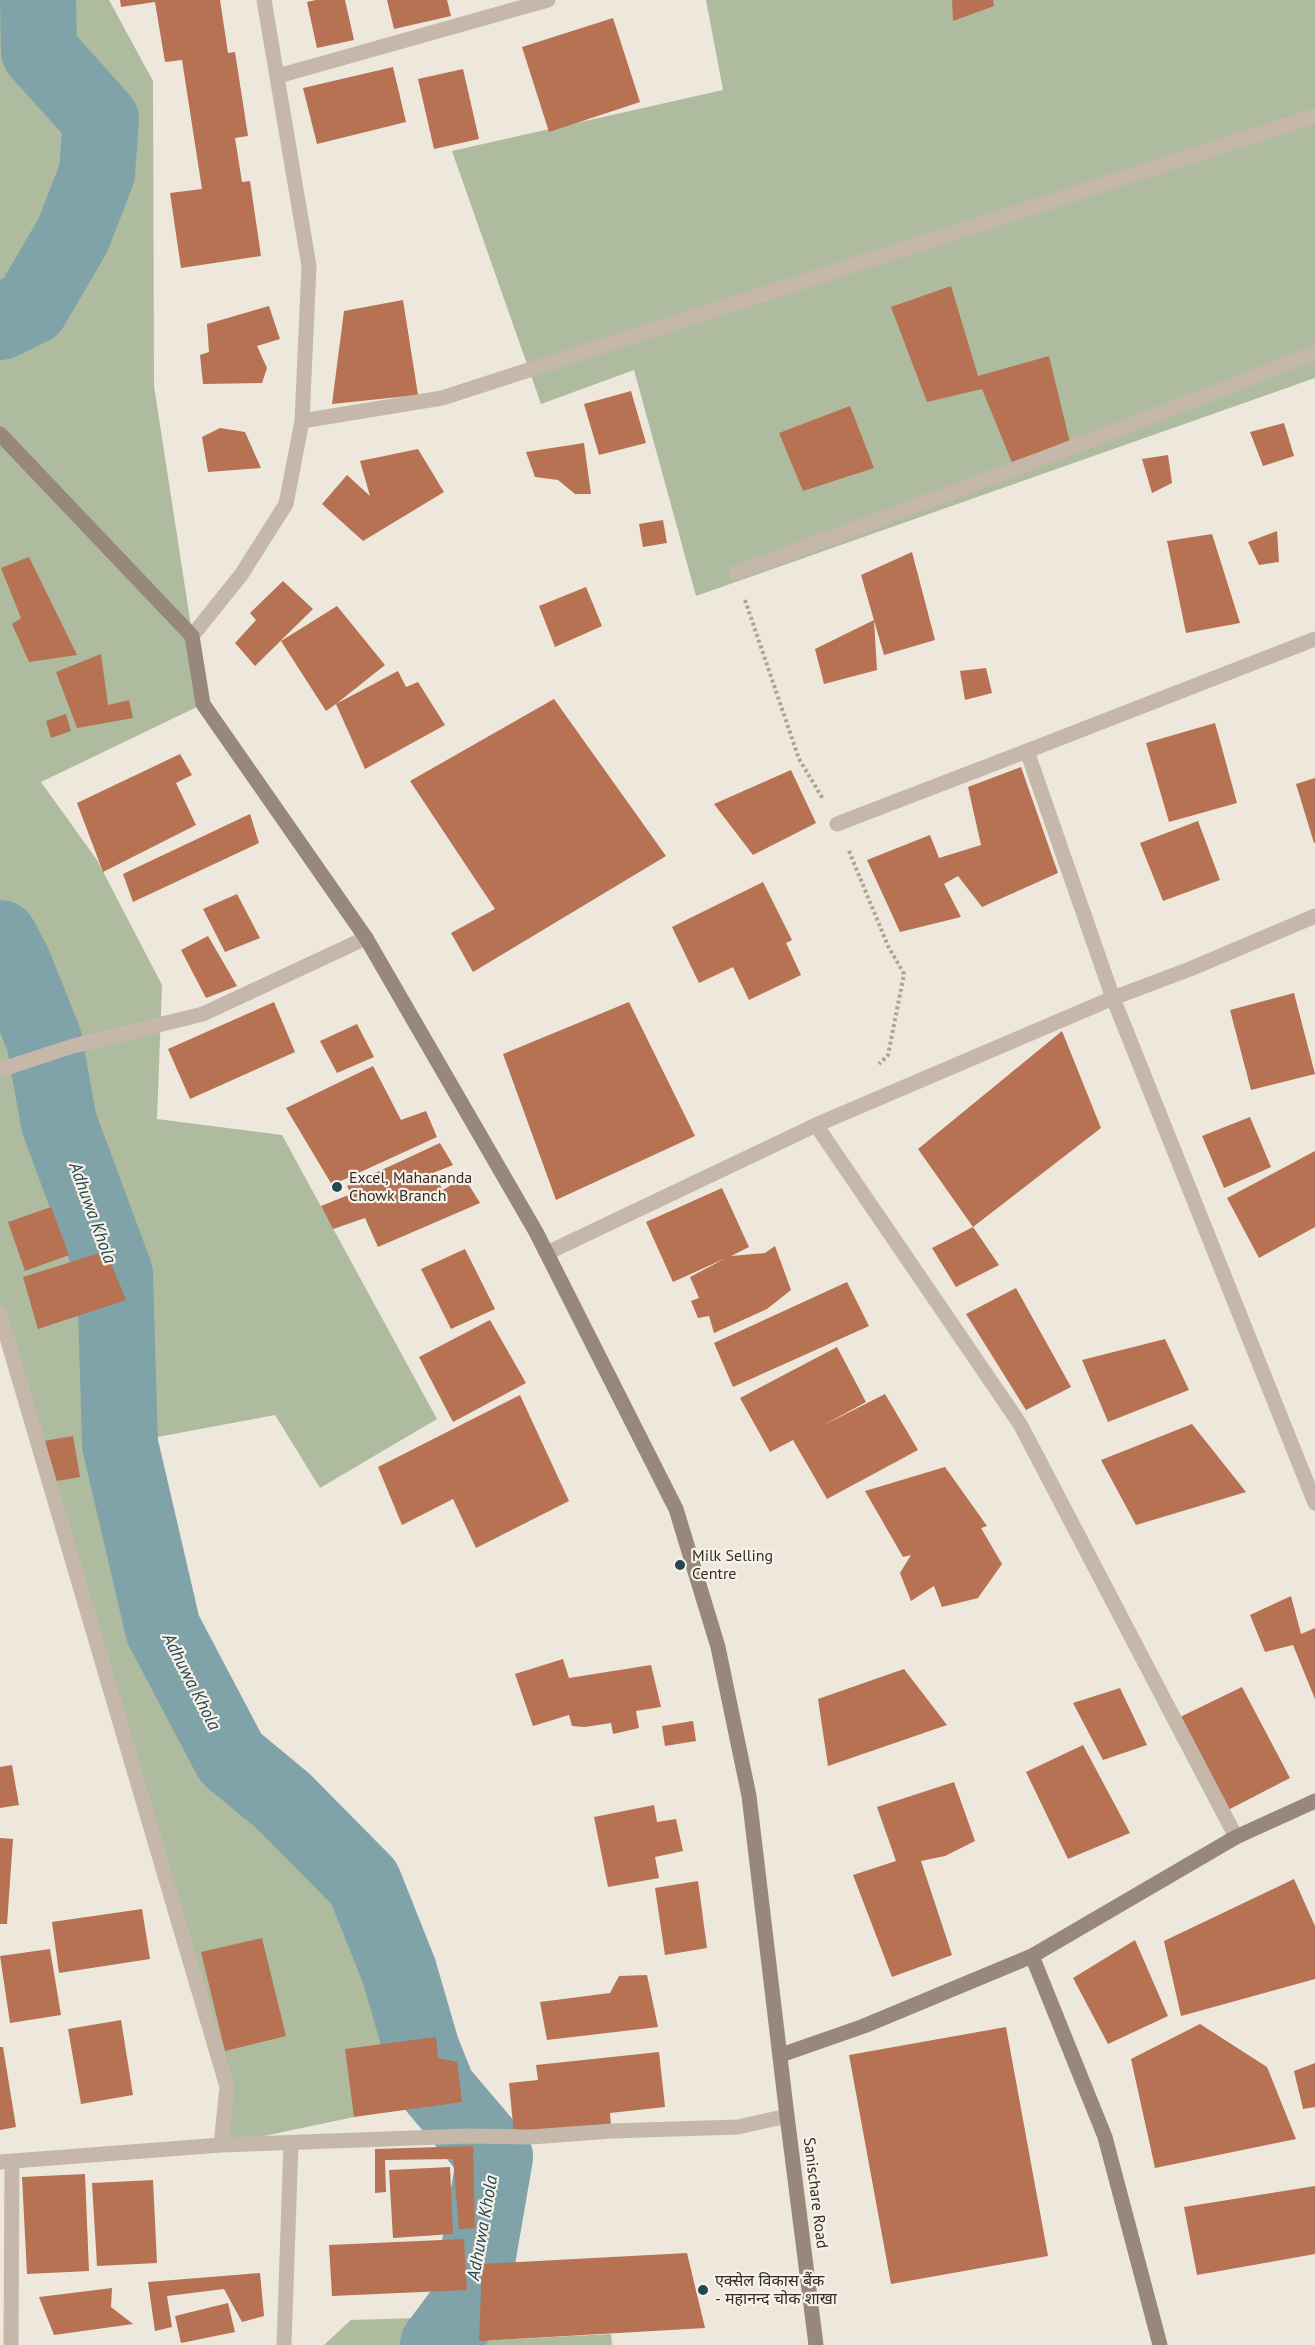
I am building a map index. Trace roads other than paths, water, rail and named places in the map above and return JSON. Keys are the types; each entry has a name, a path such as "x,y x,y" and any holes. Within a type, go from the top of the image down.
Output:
{"street":[{"path":"0,434 192,636 241,575 286,504 302,421 309,267 264,0"},
{"path":"278,76 548,0"},
{"path":"302,421 442,398 1315,116"},
{"path":"736,573 1052,455 1315,353"},
{"name":"Sanischare Road","path":"192,636 203,704 366,938 547,1253 676,1509 718,1647 749,1796 816,2345"},
{"path":"837,824 1315,639"},
{"path":"1028,751 1113,998 1315,1503"},
{"path":"547,1253 816,1125 1113,998 1190,969 1315,916"},
{"path":"2,1070 73,1046 203,1014 366,938"},
{"path":"816,1125 1020,1424 1236,1837"},
{"path":"0,1314 227,2087 221,2145"},
{"path":"781,2055 864,2026 1032,1956 1236,1837 1315,1801"},
{"path":"1032,1956 1105,2137 1160,2345"},
{"path":"11,2345 6,2161 221,2145 467,2136 531,2137 612,2131 738,2127 787,2116"},
{"path":"284,2345 291,2144"}],"waterway":[{"name":"Adhuwa Khola","path":"0,322 31,307 73,235 97,173 101,120 39,51 38,0"},
{"name":"Adhuwa Khola","path":"0,938 14,965 44,1040 59,1123 115,1274 120,1444 163,1629 231,1758 283,1801 364,1883 399,1971 422,2050 438,2090 495,2157 470,2302 438,2345"}],"place":[{"name":"Excel, Mahananda Chowk Branch","path":"337,1187"},
{"name":"Milk Selling Centre","path":"680,1565"},
{"name":"एक्सेल विकास बैंक - महानन्द चोक शाखा","path":"703,2290"}]}
